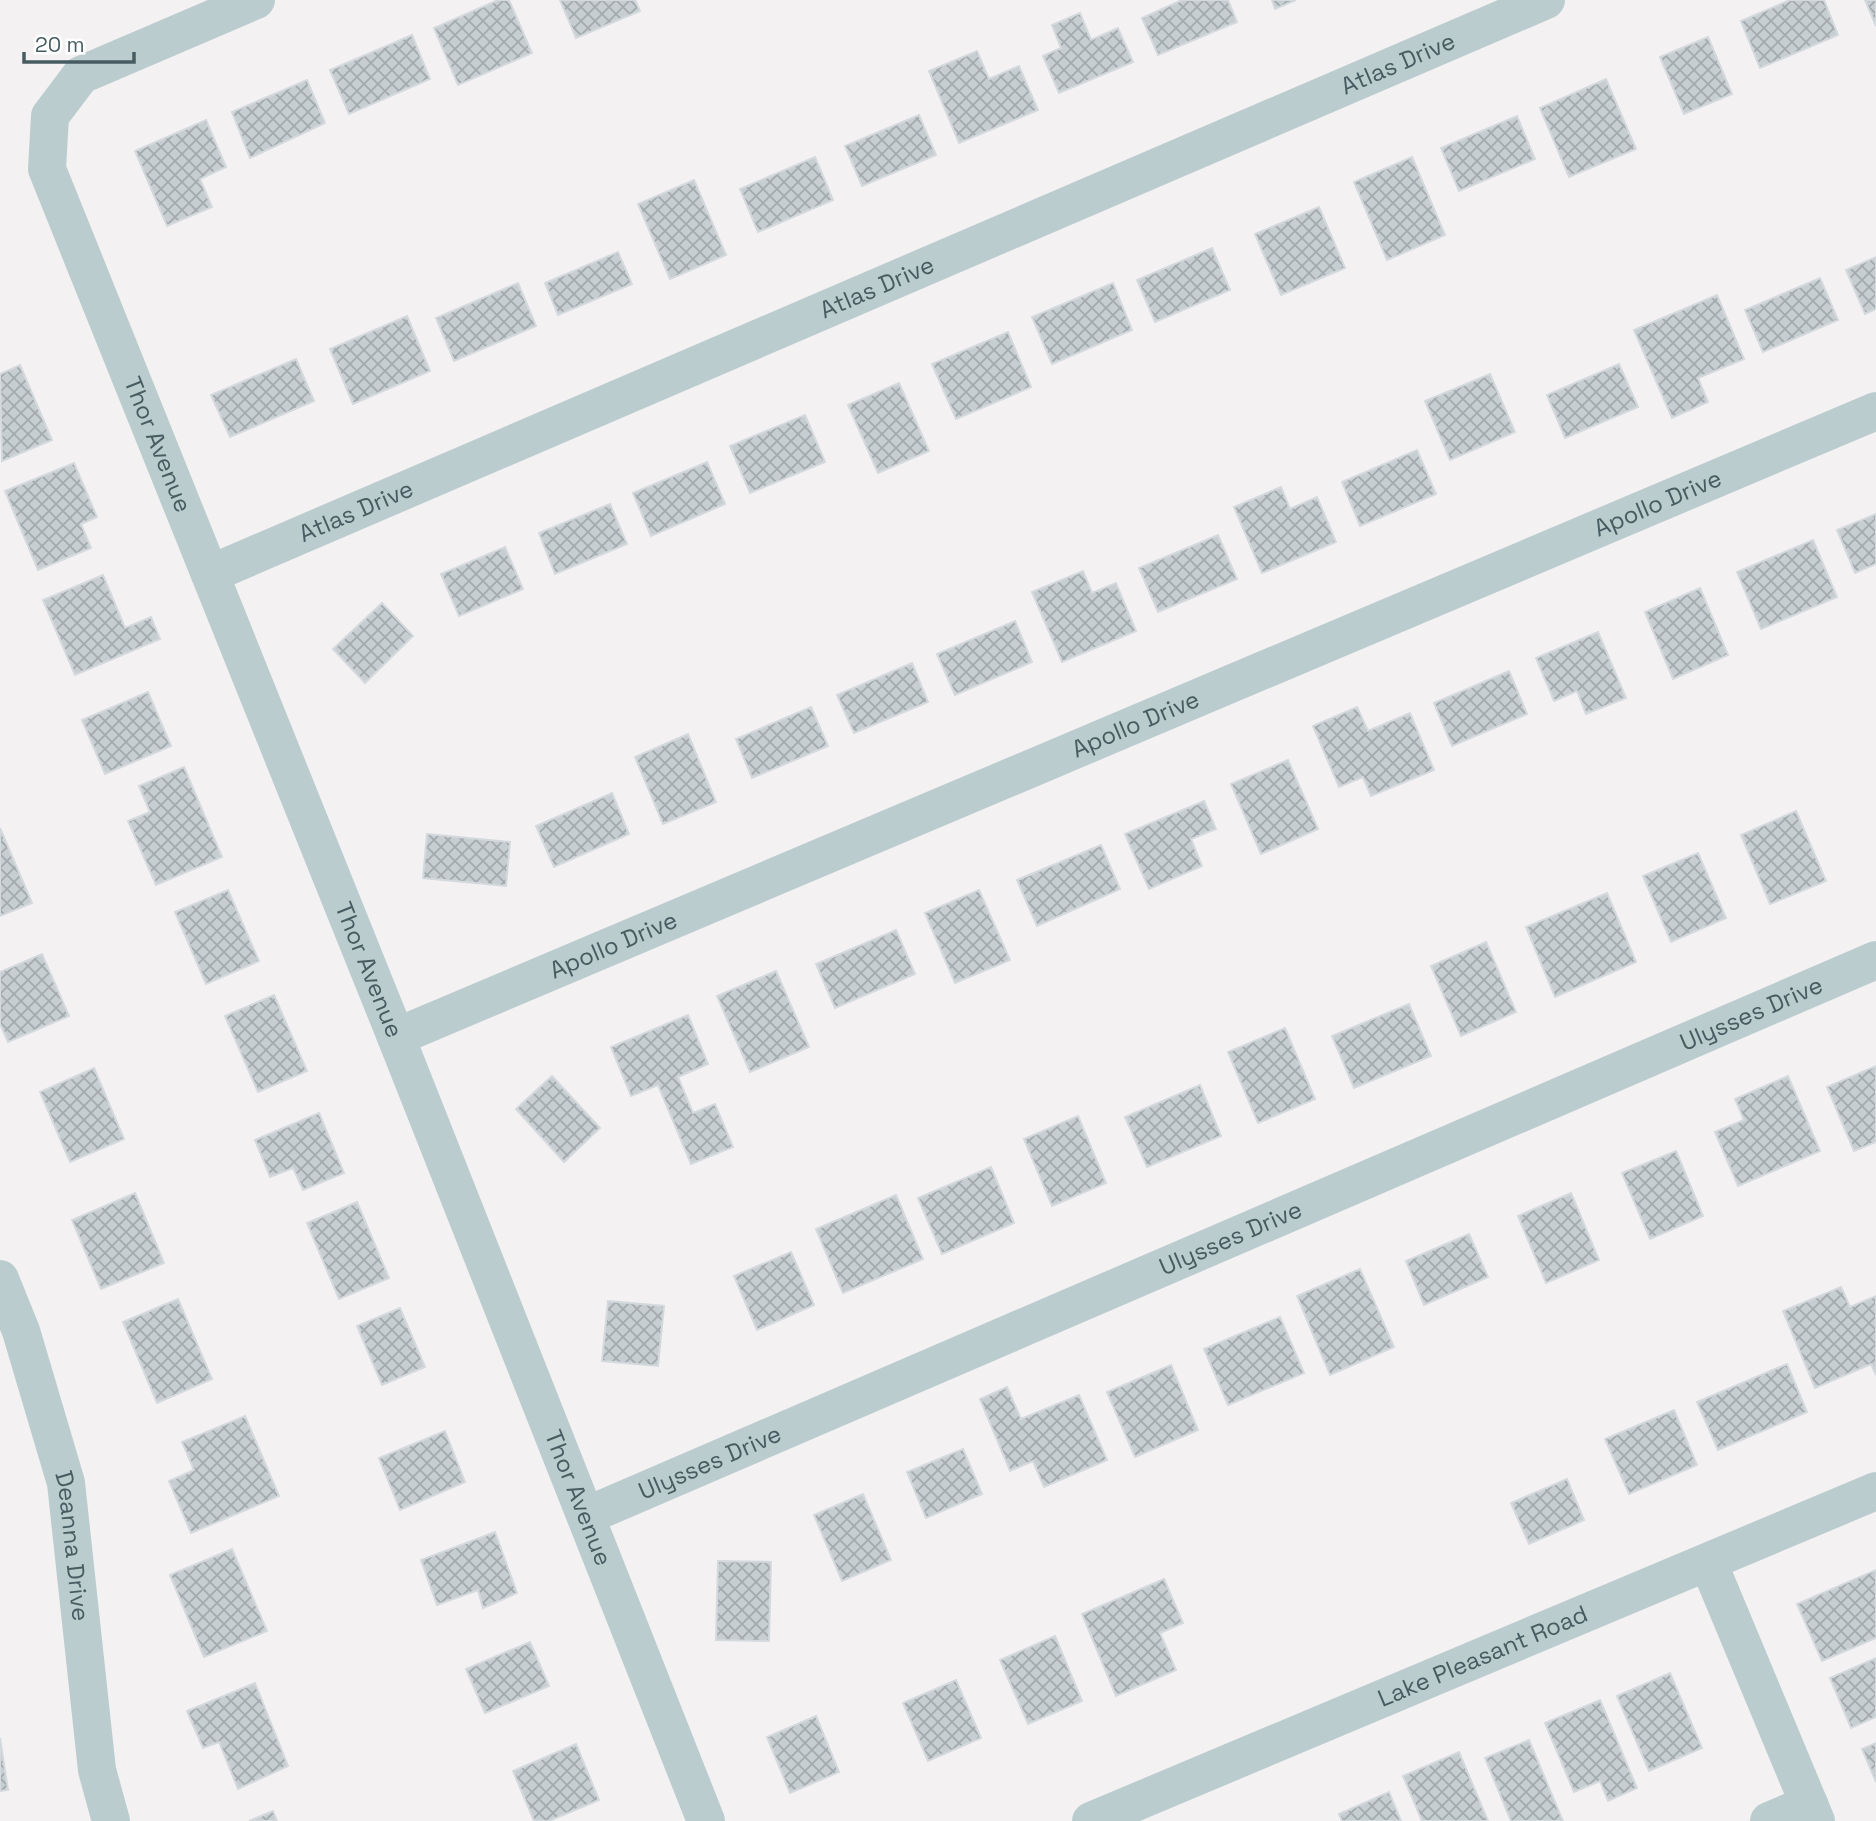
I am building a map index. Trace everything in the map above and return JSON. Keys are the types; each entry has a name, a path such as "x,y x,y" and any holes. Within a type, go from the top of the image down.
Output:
{"street":[{"name":"Thor Avenue","path":"256,0 81,75 50,116 47,169 396,1038 706,1821"},
{"name":"Atlas Drive","path":"210,574 1546,0"},
{"name":"Apollo Drive","path":"396,1038 1876,411"},
{"name":"Ulysses Drive","path":"586,1516 1876,960"},
{"name":"Deanna Drive","path":"0,1279 21,1331 66,1483 97,1770 111,1821"},
{"name":"Lake Pleasant Road","path":"1091,1821 1876,1491"},
{"path":"1707,1562 1812,1813 1769,1821"}],"building":[{"path":"498,0 509,0 532,53 458,85 434,28"},
{"path":"560,0 635,0 640,11 576,38"},
{"path":"1182,0 1228,0 1237,22 1158,55 1142,18"},
{"path":"1272,0 1296,0 1275,9"},
{"path":"1790,0 1824,0 1838,35 1760,68 1741,21"},
{"path":"1865,0 1876,0 1876,26"},
{"path":"1080,13 1091,40 1118,28 1133,62 1059,93 1043,56 1061,48 1052,25"},
{"path":"412,35 430,79 349,114 330,70"},
{"path":"1708,37 1732,94 1684,114 1660,57"},
{"path":"977,51 989,79 1019,66 1038,110 959,143 929,71"},
{"path":"1606,79 1636,149 1569,177 1540,108"},
{"path":"307,80 325,123 250,158 232,112"},
{"path":"919,115 936,155 862,186 845,146"},
{"path":"1517,116 1535,159 1459,191 1441,148"},
{"path":"206,120 226,167 200,179 212,207 167,226 135,151"},
{"path":"815,157 833,200 758,232 740,189"},
{"path":"1412,157 1445,235 1387,260 1354,182"},
{"path":"694,180 726,255 670,279 638,204"},
{"path":"1319,207 1345,268 1281,295 1255,234"},
{"path":"1212,248 1230,290 1155,322 1137,280"},
{"path":"618,252 632,284 558,315 545,283"},
{"path":"1876,257 1876,309 1865,314 1846,270"},
{"path":"1820,278 1838,320 1763,352 1745,310"},
{"path":"518,283 536,326 454,361 436,318"},
{"path":"1113,283 1132,330 1052,364 1032,317"},
{"path":"1717,295 1744,359 1698,378 1708,402 1672,418 1634,330"},
{"path":"407,316 430,371 353,404 330,349"},
{"path":"1008,332 1031,387 956,419 932,364"},
{"path":"296,359 314,401 230,437 211,395"},
{"path":"1619,364 1638,407 1565,438 1547,395"},
{"path":"20,365 52,440 2,461 0,374"},
{"path":"1490,374 1515,432 1450,460 1425,401"},
{"path":"899,383 929,451 878,473 848,405"},
{"path":"805,415 825,462 750,493 730,446"},
{"path":"1417,450 1436,494 1360,526 1342,482"},
{"path":"707,462 725,504 651,536 633,493"},
{"path":"74,463 97,517 81,524 91,548 38,570 5,491"},
{"path":"1281,487 1290,509 1317,497 1336,542 1262,573 1234,507"},
{"path":"610,504 627,544 555,574 539,533"},
{"path":"1876,514 1876,564 1855,573 1837,530"},
{"path":"1218,535 1237,579 1158,612 1139,568"},
{"path":"1813,540 1837,597 1761,629 1737,572"},
{"path":"505,547 523,589 459,616 441,574"},
{"path":"1083,571 1092,593 1116,583 1136,631 1062,662 1032,592"},
{"path":"103,575 125,628 151,617 160,639 75,675 43,600"},
{"path":"1700,588 1728,655 1673,679 1645,612"},
{"path":"382,603 413,636 365,683 333,649"},
{"path":"1015,621 1032,662 955,695 937,654"},
{"path":"1598,632 1626,698 1586,714 1577,691 1554,701 1536,658"},
{"path":"912,663 928,702 854,733 837,695"},
{"path":"1509,671 1527,714 1452,746 1434,703"},
{"path":"148,692 171,746 105,774 82,720"},
{"path":"811,707 828,746 752,778 736,739"},
{"path":"1357,707 1368,731 1410,713 1434,770 1371,796 1363,777 1339,787 1313,726"},
{"path":"688,734 716,802 663,824 635,757"},
{"path":"1288,760 1318,829 1261,854 1231,784"},
{"path":"184,767 222,857 156,885 128,821 150,812 139,786"},
{"path":"612,793 629,834 554,867 536,826"},
{"path":"1204,801 1216,829 1191,839 1202,866 1149,889 1125,834"},
{"path":"1796,811 1826,881 1770,904 1741,835"},
{"path":"0,828 32,903 0,916"},
{"path":"427,834 510,842 506,886 423,878"},
{"path":"1101,845 1120,889 1037,926 1017,880"},
{"path":"1698,853 1726,918 1671,942 1643,876"},
{"path":"228,890 259,961 206,984 175,912"},
{"path":"979,890 1010,960 955,983 925,913"},
{"path":"1607,893 1636,962 1555,997 1526,927"},
{"path":"896,930 915,974 835,1008 816,964"},
{"path":"1486,942 1516,1012 1461,1036 1431,966"},
{"path":"42,954 69,1016 8,1042 0,1024 0,972"},
{"path":"776,971 809,1047 750,1072 717,996"},
{"path":"274,995 307,1071 258,1092 225,1016"},
{"path":"1409,1004 1431,1056 1354,1088 1332,1036"},
{"path":"688,1015 708,1064 678,1077 693,1113 715,1104 733,1147 691,1164 658,1085 631,1096 611,1047"},
{"path":"1285,1028 1315,1099 1258,1123 1228,1052"},
{"path":"1876,1066 1876,1142 1854,1151 1827,1087"},
{"path":"94,1068 124,1139 70,1162 40,1092"},
{"path":"552,1076 600,1128 564,1162 516,1109"},
{"path":"1788,1076 1820,1151 1738,1186 1715,1132 1744,1120 1735,1099"},
{"path":"1200,1085 1221,1136 1147,1167 1125,1117"},
{"path":"319,1113 344,1173 303,1190 293,1168 270,1177 255,1140"},
{"path":"1078,1116 1106,1183 1052,1206 1024,1139"},
{"path":"1676,1151 1703,1216 1650,1239 1622,1173"},
{"path":"991,1167 1014,1223 942,1254 918,1198"},
{"path":"135,1193 164,1263 101,1289 72,1220"},
{"path":"1571,1193 1599,1260 1546,1283 1518,1216"},
{"path":"896,1195 923,1259 843,1293 816,1229"},
{"path":"357,1202 389,1278 339,1299 307,1223"},
{"path":"1469,1234 1488,1277 1424,1305 1406,1261"},
{"path":"791,1252 814,1305 757,1330 734,1276"},
{"path":"1360,1269 1394,1347 1330,1375 1297,1296"},
{"path":"1841,1287 1850,1307 1876,1296 1876,1375 1871,1364 1815,1388 1783,1311"},
{"path":"178,1299 212,1379 157,1403 123,1322"},
{"path":"608,1301 664,1306 658,1366 602,1361"},
{"path":"400,1308 425,1367 382,1385 357,1326"},
{"path":"1280,1317 1304,1373 1228,1405 1204,1349"},
{"path":"1787,1364 1807,1412 1718,1450 1697,1402"},
{"path":"1171,1365 1198,1430 1135,1457 1107,1392"},
{"path":"1007,1387 1021,1419 1079,1395 1107,1460 1044,1487 1033,1461 1010,1471 980,1399"},
{"path":"1674,1410 1697,1465 1629,1494 1605,1439"},
{"path":"245,1416 279,1496 191,1533 169,1481 194,1470 182,1442"},
{"path":"445,1431 465,1482 400,1510 379,1458"},
{"path":"963,1449 982,1494 926,1518 907,1472"},
{"path":"1567,1479 1584,1520 1529,1544 1511,1503"},
{"path":"863,1494 891,1560 842,1581 814,1515"},
{"path":"495,1532 517,1593 483,1608 478,1590 437,1605 421,1560"},
{"path":"232,1549 267,1631 204,1657 170,1575"},
{"path":"718,1561 771,1562 769,1641 716,1640"},
{"path":"1876,1570 1876,1638 1822,1661 1797,1604"},
{"path":"1164,1579 1183,1623 1160,1633 1176,1670 1116,1696 1082,1614"},
{"path":"1055,1636 1082,1701 1028,1724 1000,1660"},
{"path":"530,1642 549,1686 485,1713 466,1669"},
{"path":"1876,1658 1876,1717 1851,1728 1830,1678"},
{"path":"1670,1673 1702,1748 1649,1771 1617,1696"},
{"path":"956,1680 981,1738 928,1761 903,1703"},
{"path":"255,1683 288,1766 238,1789 219,1742 203,1748 187,1711"},
{"path":"1600,1700 1637,1788 1608,1801 1600,1781 1574,1792 1545,1723"},
{"path":"816,1716 839,1772 790,1793 767,1737"},
{"path":"0,1738 8,1790 0,1791"},
{"path":"1529,1740 1563,1821 1511,1821 1485,1758"},
{"path":"1876,1743 1876,1782 1862,1749"},
{"path":"576,1744 599,1800 549,1821 534,1821 513,1771"},
{"path":"1459,1752 1488,1821 1422,1821 1403,1776"},
{"path":"1389,1792 1401,1821 1342,1821 1339,1814"},
{"path":"273,1811 277,1821 249,1821"}]}
